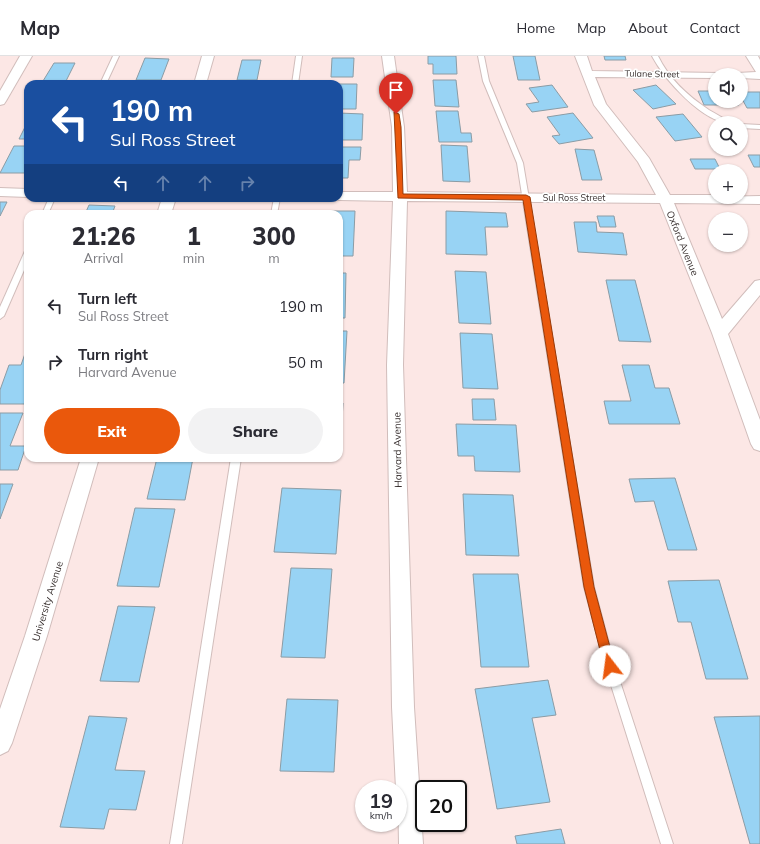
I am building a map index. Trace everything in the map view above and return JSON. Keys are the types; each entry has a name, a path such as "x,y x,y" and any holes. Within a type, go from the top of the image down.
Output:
{"street":[{"path":"0,101 26,56"},
{"path":"201,80 208,56"},
{"name":"Harvard Avenue","path":"388,56 398,127 400,197 395,366 403,707 411,844"},
{"name":"Oxford Avenue","path":"581,56 600,105 644,161 665,198 720,333 760,444"},
{"path":"752,56 760,70"},
{"name":"Tulane Street","path":"588,74 708,75"},
{"path":"748,76 760,76"},
{"path":"0,192 24,192"},
{"name":"Sul Ross Street","path":"343,196 760,200"},
{"path":"720,333 760,284"},
{"name":"University Avenue","path":"0,743 36,636 89,462"}],"lane":[{"path":"105,80 116,56"},
{"path":"296,80 299,56"},
{"path":"481,56 486,81 520,163 589,587 610,666 667,844"},
{"path":"655,56 666,75 684,93 713,116"},
{"path":"748,126 760,127"},
{"path":"0,316 24,262"},
{"path":"176,844 235,462"}],"building":[{"path":"428,56 456,56 457,74 433,74 433,64 428,64"},
{"path":"513,56 535,56 540,80 518,80"},
{"path":"604,56 625,56 626,60 605,60"},
{"path":"145,58 169,59 161,80 136,80"},
{"path":"332,58 354,58 353,77 331,77"},
{"path":"242,60 261,60 257,80 237,80"},
{"path":"54,63 75,63 66,80 44,80"},
{"path":"433,80 456,80 459,107 435,106"},
{"path":"343,84 357,84 356,109 343,109"},
{"path":"552,85 568,107 532,112 526,104 539,102 529,88"},
{"path":"656,85 676,104 653,109 633,90"},
{"path":"698,91 708,91 708,105 704,105"},
{"path":"748,92 760,92 760,108 748,108"},
{"path":"436,111 458,111 461,133 471,133 472,142 439,142"},
{"path":"343,113 363,114 362,140 343,140"},
{"path":"573,113 593,138 559,144 552,136 560,135 547,117"},
{"path":"683,114 702,137 675,141 656,117"},
{"path":"24,129 24,139 19,139"},
{"path":"441,145 467,146 470,182 443,181"},
{"path":"14,146 24,146 24,173 0,173"},
{"path":"343,147 361,147 360,160 349,160 348,178 343,178"},
{"path":"575,149 594,150 602,180 582,180"},
{"path":"748,155 760,155 760,167 754,167"},
{"path":"690,159 715,159 718,164 708,164 708,169 695,169"},
{"path":"0,202 7,202 0,216"},
{"path":"89,205 115,206 114,210 87,210"},
{"path":"343,211 355,211 353,256 343,256"},
{"path":"446,211 506,213 508,227 485,227 487,255 446,254"},
{"path":"597,216 614,216 616,227 600,227"},
{"path":"574,222 596,222 597,232 623,233 627,255 578,252"},
{"path":"455,271 486,272 491,324 459,323"},
{"path":"343,273 346,273 345,318 343,318"},
{"path":"606,280 635,280 651,342 619,341"},
{"path":"343,331 347,331 344,383"},
{"path":"460,333 492,334 498,389 463,388"},
{"path":"24,356 24,404 0,404 0,390 9,365 21,365"},
{"path":"622,365 649,365 655,388 669,388 680,424 609,424 604,401 631,401"},
{"path":"472,399 494,399 496,420 473,420"},
{"path":"0,413 23,413 10,446 24,446 24,452 18,470 0,470"},
{"path":"456,424 516,425 520,472 475,471 474,456 458,456"},
{"path":"156,462 192,462 185,500 147,499"},
{"path":"675,478 697,550 668,550 654,501 635,502 629,479"},
{"path":"0,484 13,484 0,519"},
{"path":"282,488 341,490 336,554 274,552"},
{"path":"463,494 513,495 519,556 466,555"},
{"path":"135,508 175,509 159,587 117,586"},
{"path":"291,568 332,569 325,658 281,657"},
{"path":"473,574 518,574 529,667 481,667"},
{"path":"719,580 748,679 706,679 691,622 678,622 668,581"},
{"path":"118,606 155,607 139,682 100,681"},
{"path":"548,680 556,715 532,718 550,802 497,809 475,689"},
{"path":"287,699 338,700 334,772 280,771"},
{"path":"89,716 127,718 115,770 145,771 136,810 109,809 104,829 60,827"},
{"path":"760,716 760,844 750,844 714,717"},
{"path":"561,829 565,844 517,844 515,836"}],"route":[{"path":"396,114 398,127 400,197 526,197 589,587 610,666"}]}
